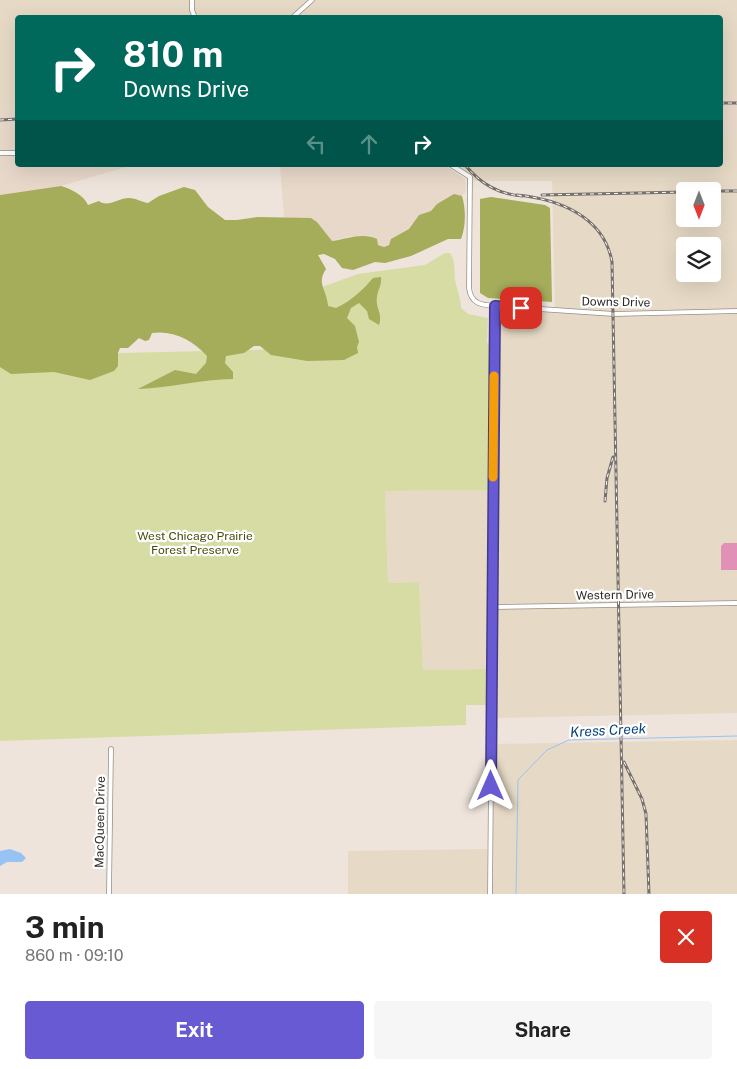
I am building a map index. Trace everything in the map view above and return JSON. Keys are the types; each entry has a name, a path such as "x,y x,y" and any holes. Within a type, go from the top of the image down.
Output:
{"street":[{"path":"192,0 194,15"},
{"path":"295,15 312,0"},
{"path":"0,153 15,152"},
{"name":"Downs Drive","path":"454,167 470,177 470,294 476,303 614,314 737,311"},
{"path":"490,894 492,620 494,607 492,564 495,306"},
{"name":"Western Drive","path":"494,607 737,603"},
{"name":"MacQueen Drive","path":"109,894 111,749"}],"shaded area":[{"path":"0,0 737,0 737,96 723,96 723,15 15,15 15,110 0,111"},
{"path":"723,96 737,96 737,132 723,133"},
{"path":"15,110 15,167 126,167 61,186 0,195 0,111"},
{"path":"737,132 737,713 492,718 497,308 555,313 552,181 474,181 470,174 459,167 723,167 723,133"},
{"path":"280,167 447,167 465,179 466,192 462,196 454,195 437,204 431,211 419,215 409,229 384,247 361,237 350,236 332,241 317,222 311,218 284,217"},
{"path":"489,490 487,669 423,670 419,582 388,583 385,491"},
{"path":"737,740 737,894 492,894 493,744"},
{"path":"487,849 487,894 348,894 348,851"}],"green space":[{"path":"61,186 80,195 88,205 99,201 110,203 129,198 148,203 159,196 184,187 195,190 208,207 225,220 257,217 311,218 317,222 332,241 366,236 377,239 378,245 384,247 389,245 391,239 409,229 419,215 431,211 437,204 454,194 462,196 465,223 461,239 448,239 411,256 385,263 375,262 353,270 342,268 335,259 324,254 318,255 326,269 323,274 322,283 328,306 336,308 347,302 373,278 381,277 377,301 380,317 379,325 369,319 367,311 359,303 351,308 347,318 355,326 359,342 357,347 358,353 344,360 307,361 271,355 260,346 254,346 244,353 226,356 225,363 233,372 233,379 209,380 138,389 175,370 196,374 206,363 207,356 182,337 160,332 152,333 149,340 145,341 139,338 128,348 120,348 118,366 114,371 90,380 54,372 11,374 0,367 0,195"},
{"path":"491,197 545,205 550,208 552,302 488,298 480,293 480,199"},
{"name":"West Chicago Prairie Forest Preserve","path":"445,253 450,253 453,260 461,308 468,314 488,318 487,343 490,343 489,490 385,491 388,583 419,582 423,670 487,669 487,705 466,705 466,725 0,741 0,356 287,349 322,287 358,274 425,265"}],"water":[{"path":"10,849 21,853 26,858 22,862 7,862 0,866 0,851"}],"building":[{"path":"724,543 737,543 737,570 721,570 721,546"}],"waterway":[{"name":"Kress Creek","path":"516,894 518,780 547,750 569,740 737,736"}],"railway":[{"path":"723,103 737,103"},
{"path":"0,120 15,119"},
{"path":"467,167 477,178 490,187 505,193 522,196"},
{"path":"721,191 737,191"},
{"path":"542,195 676,192"},
{"path":"517,195 548,201 577,213 600,233 612,262 624,894"},
{"path":"605,501 607,478 613,457"},
{"path":"624,762 642,799 646,814 649,894"}],"slow traffic":[{"path":"493,477 494,376"}],"route":[{"path":"491,786 492,620 494,607 492,574 495,306 521,308"}]}
